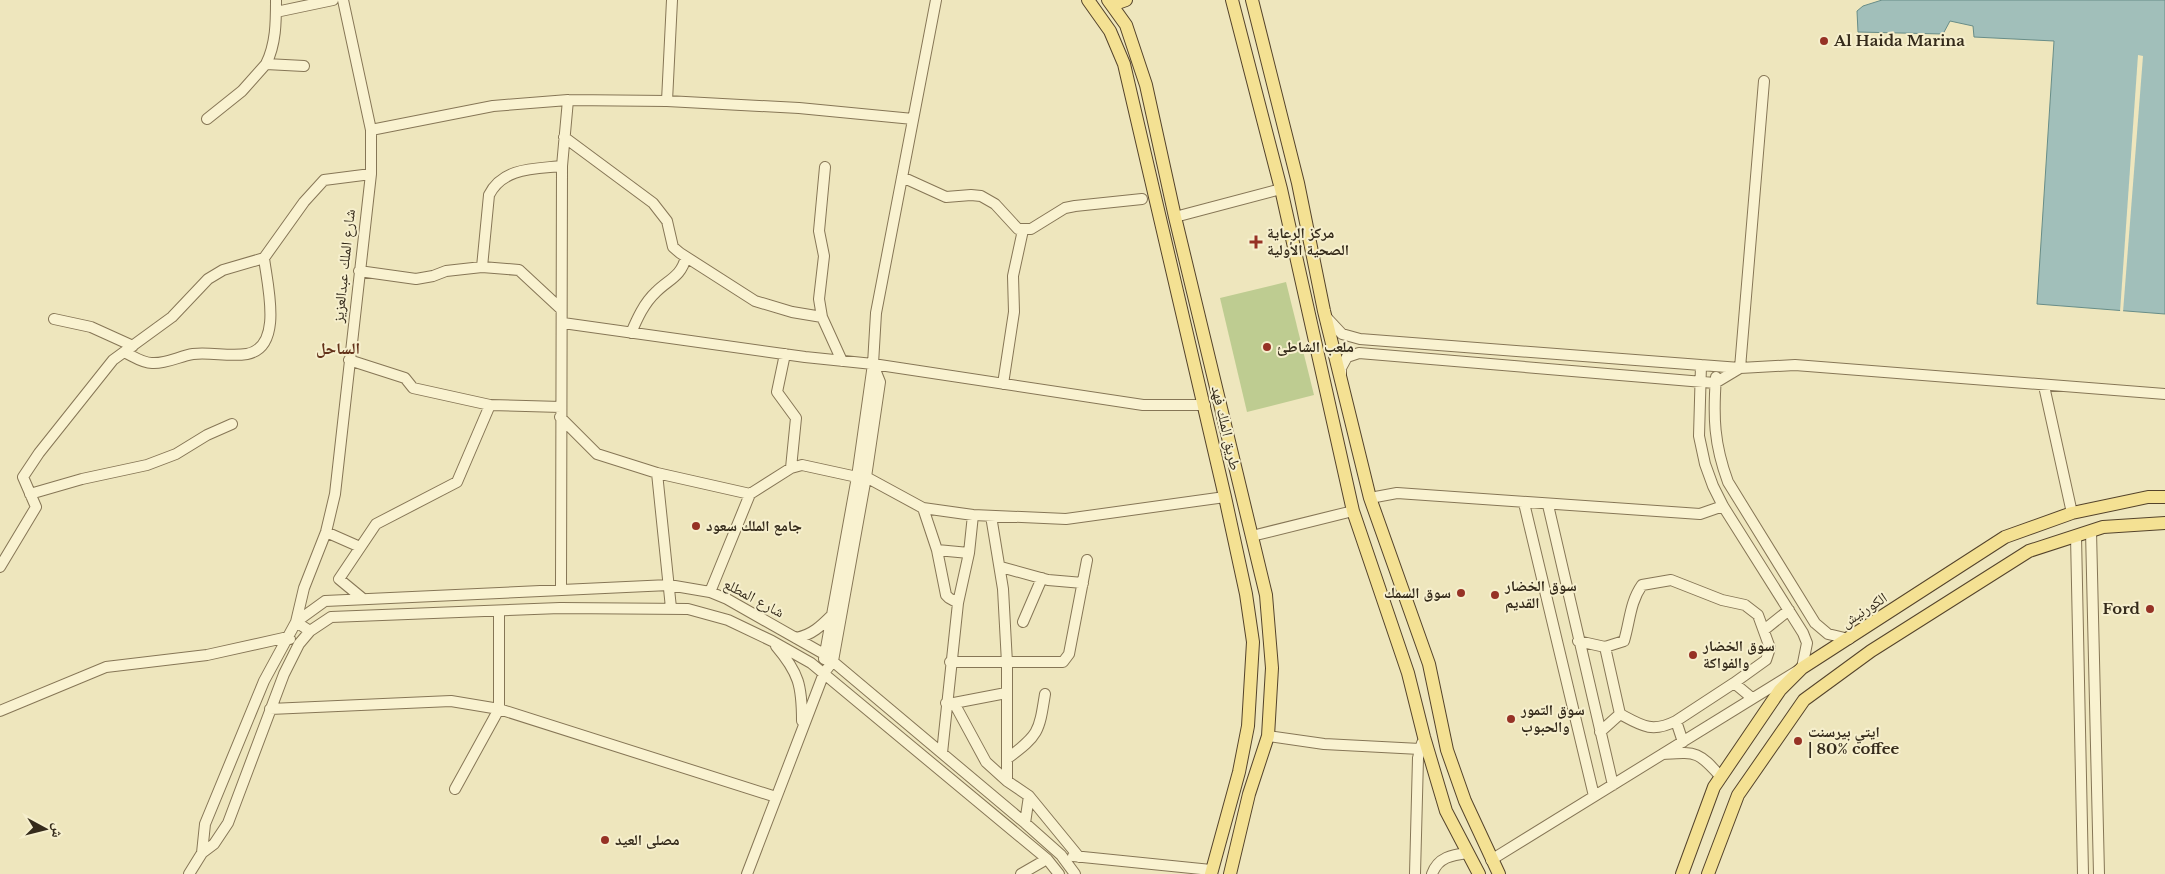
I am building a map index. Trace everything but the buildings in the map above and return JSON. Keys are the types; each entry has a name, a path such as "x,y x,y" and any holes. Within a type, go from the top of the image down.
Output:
{"main road":[{"name":"طريق الملك فهد","path":"1088,0 1110,31 1124,64 1205,405 1246,594 1253,642 1248,726 1239,772 1211,872"},
{"path":"1110,2 1126,0"},
{"path":"1232,0 1281,188 1353,511 1408,673 1422,743 1446,810 1479,874"},
{"path":"1252,0 1298,183 1324,311 1370,498 1429,664 1450,759 1465,801 1499,874"},
{"name":"طريق الملك فهد","path":"1110,2 1126,25 1146,85 1175,217 1266,595 1272,668 1268,736 1249,794 1230,874"},
{"path":"1189,338 1204,334"},
{"name":"الكورنيش","path":"1682,874 1714,788 1780,690 1802,668 2005,537 2072,513 2148,497 2165,497"},
{"path":"1708,874 1738,795 1804,700 1871,651 2029,551 2103,527 2165,523"}],"street":[{"path":"207,119 242,91 271,56 276,26 276,0"},
{"path":"276,12 333,0"},
{"name":"شارع الملك عبدالعزيز","path":"296,622 304,588 326,532 335,494 371,174 371,130 343,0"},
{"path":"667,101 672,0"},
{"path":"747,874 824,673 833,661 862,477 876,313 936,0"},
{"path":"266,64 304,66"},
{"path":"1740,368 1764,81"},
{"path":"371,130 493,106 568,100 667,101 799,108 914,119"},
{"path":"561,590 562,166 568,100"},
{"path":"564,137 653,203 667,221 673,247 686,257 755,301 792,312 822,317"},
{"path":"482,267 488,194 493,186 516,171 562,166"},
{"path":"825,167 819,230 824,256 819,299 822,317 842,361"},
{"path":"0,567 36,507 23,478 34,461 113,360 172,317 208,279 223,270 264,258 304,202 324,180 371,174"},
{"path":"902,177 946,197 981,196 995,204 1018,229 1023,230 1031,230 1064,208 1142,199"},
{"path":"1175,217 1281,188"},
{"path":"1003,384 1014,312 1013,276 1023,230"},
{"path":"631,332 640,313 655,293 683,268 686,257"},
{"path":"54,319 90,327 128,349 143,361 153,363 195,354 248,354 257,350 268,337 272,317 264,258"},
{"path":"359,271 416,278 433,276 446,271 482,267 519,270 561,309"},
{"path":"1324,311 1330,322 1342,334 1360,339 1701,366 1740,368 1795,365 2165,394"},
{"path":"563,323 785,354 873,364 1144,405 1205,405"},
{"path":"1341,381 1343,362 1347,357 1359,353 1700,382 1715,382 1740,368"},
{"path":"785,354 777,392 796,418 791,468"},
{"path":"349,360 405,378 413,388 490,405 560,412 597,454 656,473 750,494"},
{"path":"1491,860 1802,668 1807,643 1803,633 1723,506 1705,464 1699,436 1701,366"},
{"path":"1716,366 1715,434 1720,459 1728,482 1815,623 1828,634 1849,639"},
{"path":"2044,386 2072,513"},
{"path":"362,598 339,579 360,547 376,524 457,482 490,405"},
{"path":"30,494 82,479 147,465 176,454 207,435 232,424"},
{"path":"710,592 750,494 791,468 802,465 862,477 923,508 973,515 1066,519 1225,496"},
{"path":"656,473 671,608"},
{"path":"824,673 824,654 862,477"},
{"path":"1370,498 1397,493 1548,505 1700,514 1723,506"},
{"path":"1524,503 1594,796"},
{"path":"1548,505 1578,641 1613,785"},
{"path":"923,508 936,550 946,594 958,603"},
{"path":"1252,536 1353,511"},
{"path":"942,753 950,703 950,662 973,515"},
{"path":"991,516 1001,567 1007,663 1007,781"},
{"path":"2092,531 2099,874"},
{"path":"326,532 360,547"},
{"path":"2076,536 2083,874"},
{"path":"936,550 968,552"},
{"path":"950,662 1063,662 1067,658 1087,560"},
{"path":"1001,567 1042,578 1083,583"},
{"path":"1023,622 1042,578"},
{"path":"1578,641 1606,647 1624,641 1630,608 1642,585 1655,581 1671,580 1722,600 1745,605 1758,615 1770,648 1766,660 1734,683 1666,726 1651,728 1639,725 1620,714 1606,647"},
{"name":"شارع المطلع","path":"202,853 205,824 264,681 296,622 324,601 669,585 710,592 727,599 824,654 1025,823 1061,855 1075,874"},
{"name":"شارع المطلع","path":"310,631 331,617 569,608 688,609 728,620 772,641 811,663 1047,859 1059,874"},
{"path":"1764,630 1789,610"},
{"path":"455,789 499,709 499,611"},
{"path":"796,638 807,636 832,615"},
{"path":"189,874 202,853 214,844 228,822 284,674 299,644 310,631 296,622"},
{"path":"0,711 106,667 207,655 288,638 299,644"},
{"path":"772,641 792,665 799,684 802,728"},
{"path":"1734,683 1752,698"},
{"path":"950,703 1006,693"},
{"path":"1008,758 1029,743 1037,734 1045,694"},
{"path":"270,709 451,701 499,709 776,798"},
{"path":"950,703 986,762 1007,781 1029,796 1079,857"},
{"path":"1600,732 1620,714"},
{"path":"1676,720 1683,742"},
{"path":"1268,736 1324,744 1422,743 1418,758 1415,874"},
{"path":"1662,754 1694,752 1710,764 1722,777"},
{"path":"1025,823 1029,796"},
{"path":"1432,874 1434,867 1442,860 1451,855 1468,853"},
{"path":"1061,855 1211,872"},
{"path":"1021,874 1047,859"}],"green space":[{"name":"ملعب الشاطئ","path":"1286,282 1314,395 1247,412 1220,298"}],"water":[{"path":"1882,0 2165,0 2165,314 2037,304 2054,41 1974,37 1973,26 1950,21 1943,34 1858,32 1857,11 1863,6"}],"pier":[{"path":"2138,55 2143,56 2123,312 2120,312"}],"place":[{"name":"Al Haida Marina","path":"1824,41"},
{"name":"مركز الرعاية الصحية الأولية","path":"1256,242"},
{"name":"ملعب الشاطئ","path":"1267,347"},
{"name":"جامع الملك سعود","path":"696,526"},
{"name":"سوق السمك","path":"1461,593"},
{"name":"سوق الخضار القديم","path":"1495,595"},
{"name":"Ford","path":"2150,609"},
{"name":"سوق الخضار والفواكة","path":"1693,655"},
{"name":"سوق التمور والحبوب","path":"1511,719"},
{"name":"ايتي بيرسنت | 80% coffee","path":"1798,741"},
{"name":"مصلى العيد","path":"605,840"}],"district":[{"name":"الساحل","path":"338,348"}]}
